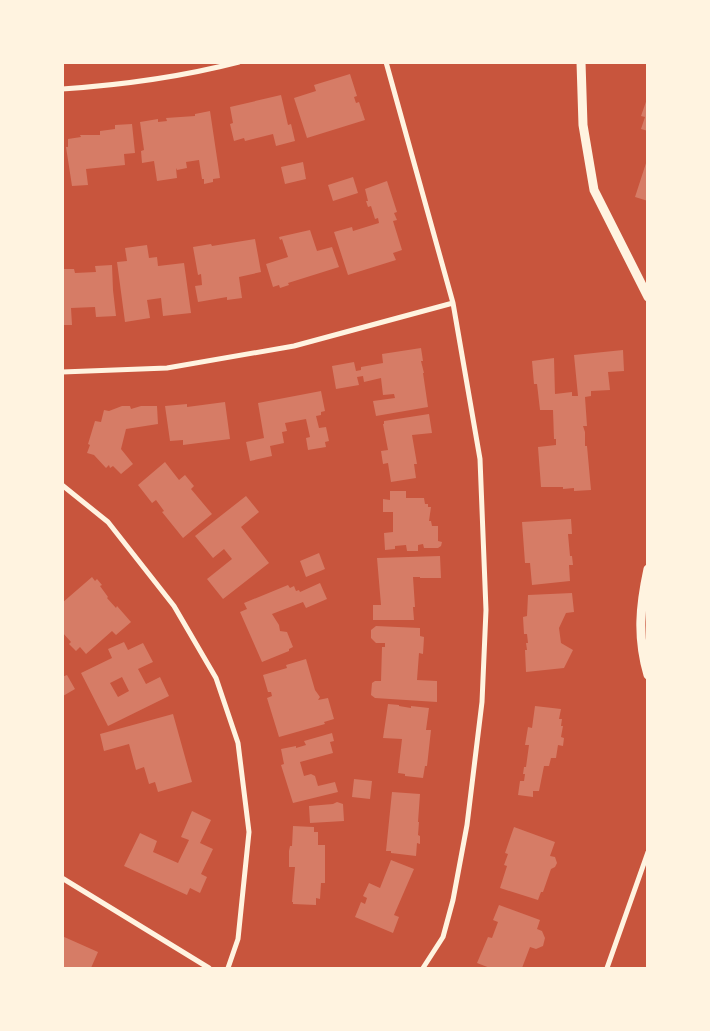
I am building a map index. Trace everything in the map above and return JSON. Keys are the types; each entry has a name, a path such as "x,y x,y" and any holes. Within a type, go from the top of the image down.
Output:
{"street":[{"path":"62,89 115,86 204,71 239,62"},
{"path":"386,62 453,303 480,459 486,610 482,702 467,825 453,900 443,937 423,968"},
{"path":"581,62 583,125 594,190 648,297"},
{"path":"62,372 167,368 294,346 453,303"},
{"path":"62,485 108,522 174,606 216,678 238,743 250,832 238,939 228,968"},
{"path":"648,569 641,600 640,628 643,660 648,675"},
{"path":"606,968 648,852"},
{"path":"62,878 209,968"}],"building":[{"path":"350,74 357,96 354,97 356,103 359,102 365,120 307,138 294,98 316,91 314,85"},
{"path":"281,95 288,125 291,124 295,141 276,146 273,134 245,141 244,138 234,141 230,124 233,123 230,107"},
{"path":"648,96 648,131 641,129 645,117 641,116"},
{"path":"210,111 220,178 213,179 213,182 204,184 199,160 186,162 187,168 177,170 176,168 177,178 157,181 154,161 142,163 141,151 144,150 140,122 158,119 158,122 167,121 166,118 195,116 195,114"},
{"path":"132,124 135,153 124,154 125,165 86,169 88,185 72,186 66,147 68,147 68,139 81,137 80,135 100,135 100,131 115,129 115,125"},
{"path":"648,157 648,201 635,197"},
{"path":"303,162 306,179 285,184 281,167"},
{"path":"353,177 358,193 333,201 328,185"},
{"path":"387,181 397,212 394,213 397,220 393,221 402,250 393,253 396,260 348,275 334,232 352,227 353,231 379,223 378,218 375,219 371,206 368,207 365,189"},
{"path":"310,230 317,251 332,247 339,267 288,283 289,285 280,288 279,285 273,287 266,264 288,257 282,239 280,240 279,237"},
{"path":"255,239 261,272 239,277 242,298 227,300 227,297 198,302 195,286 202,285 201,274 198,275 193,247"},
{"path":"147,245 149,258 157,257 158,266 184,263 191,313 163,316 161,298 147,300 150,318 125,322 117,262 127,261 125,248"},
{"path":"112,265 116,316 96,317 95,307 71,308 72,325 62,325 62,269 74,269 75,273 96,272 95,266"},
{"path":"421,348 423,361 421,361 428,407 376,416 373,401 395,398 394,394 383,395 381,378 364,382 363,376 357,377 359,385 336,389 332,366 354,362 356,371 361,370 361,367 383,363 382,354"},
{"path":"623,350 624,371 608,372 610,390 591,391 591,396 585,397 587,426 583,426 591,490 574,491 574,488 541,487 538,447 556,445 556,439 554,439 553,410 540,410 537,384 534,384 532,361 554,358 555,394 572,392 572,396 578,396 574,355"},
{"path":"321,391 325,411 321,412 321,415 316,416 319,428 326,427 329,441 325,442 326,447 308,450 306,438 310,437 306,419 285,423 287,431 282,432 284,443 270,446 272,456 250,461 246,442 264,438 258,403"},
{"path":"225,402 230,439 183,445 183,440 170,441 165,406 187,404 187,407"},
{"path":"122,406 130,406 131,409 141,406 157,406 158,424 126,429 121,449 133,464 121,474 113,466 110,468 109,465 106,468 94,455 87,453 95,421 101,422 104,410 109,411"},
{"path":"429,414 432,433 412,435 417,464 414,464 416,478 391,482 388,463 383,464 381,451 388,450 384,421"},
{"path":"165,462 179,480 185,475 194,486 191,489 212,514 183,538 162,512 164,511 156,500 152,503 138,485"},
{"path":"390,491 406,491 406,498 424,498 425,504 431,507 429,521 431,521 432,526 438,526 438,541 442,542 441,546 438,548 424,548 423,544 418,545 418,551 407,551 406,545 395,546 395,549 385,550 384,533 393,532 393,512 383,512 383,499 390,500"},
{"path":"246,496 259,512 241,527 269,563 223,599 207,579 232,559 224,549 213,558 195,536"},
{"path":"571,519 572,534 568,534 570,556 572,556 573,565 569,565 570,581 532,585 530,563 525,563 522,522"},
{"path":"319,553 325,569 306,577 300,561"},
{"path":"440,556 441,578 413,577 414,620 373,620 373,605 381,605 377,558"},
{"path":"92,577 95,581 97,579 102,585 100,586 107,598 131,622 116,635 112,631 86,654 80,647 76,651 62,632 62,603"},
{"path":"320,583 327,599 306,608 303,602 272,614 279,625 280,631 287,632 293,647 289,651 262,662 240,612 247,609 244,603 288,585 290,588 294,586 296,591 299,590 300,592"},
{"path":"572,593 574,612 566,613 559,628 561,643 573,650 564,668 526,672 525,650 527,650 526,643 528,643 527,634 524,634 523,617 527,616 528,595"},
{"path":"376,626 420,628 420,636 424,637 423,654 419,653 417,680 437,681 437,702 375,698 371,695 372,683 381,681 382,647 385,647 385,643 376,643 371,638 371,630"},
{"path":"124,642 128,650 143,643 153,662 138,669 146,684 160,677 169,696 108,726 81,673 112,658 108,649","holes":["122,677 129,691 118,697 110,683"]},
{"path":"306,659 315,690 320,697 318,700 328,698 334,719 324,722 325,724 279,737 267,698 272,696 271,692 268,692 263,675 287,668 286,665"},
{"path":"67,675 75,689 63,696 62,677"},
{"path":"388,704 411,708 411,706 429,708 426,730 431,730 427,766 425,766 423,778 405,776 405,774 398,773 402,739 383,738"},
{"path":"535,706 561,709 559,719 562,719 561,737 564,738 563,746 558,745 556,758 551,758 549,766 544,766 539,791 533,791 533,797 518,795 520,781 524,781 525,774 523,774 524,767 526,767 529,745 525,745 528,727 532,728"},
{"path":"173,714 192,782 158,792 155,782 149,784 144,767 136,770 129,744 104,751 100,734"},
{"path":"332,733 334,741 330,742 333,753 300,762 304,776 311,774 315,776 318,786 335,782 338,792 293,803 281,765 284,764 281,749 306,745 304,741"},
{"path":"354,779 372,781 370,799 352,797"},
{"path":"392,792 420,794 418,835 420,836 420,844 417,843 416,856 386,851"},
{"path":"337,802 343,804 344,821 310,823 309,806"},
{"path":"192,811 211,820 200,843 213,849 201,874 207,877 200,893 190,888 187,895 124,866 140,833 157,841 153,852 178,863 189,840 181,837"},
{"path":"293,826 314,827 314,832 318,832 318,845 325,845 325,883 321,883 320,899 316,898 316,905 293,904 292,902 295,867 289,867 289,851 290,846 292,846"},
{"path":"514,827 555,842 550,856 555,857 557,863 551,869 543,892 541,892 538,900 500,888 507,866 504,865 508,854 505,853"},
{"path":"391,860 414,869 394,915 399,917 393,933 355,917 361,902 365,904 367,898 363,896 369,883 380,888"},
{"path":"499,905 540,920 537,929 542,931 545,938 543,946 536,949 530,947 522,968 490,968 477,963 488,937 492,938 498,922 493,920"},
{"path":"62,936 98,952 91,968 62,968"}]}
